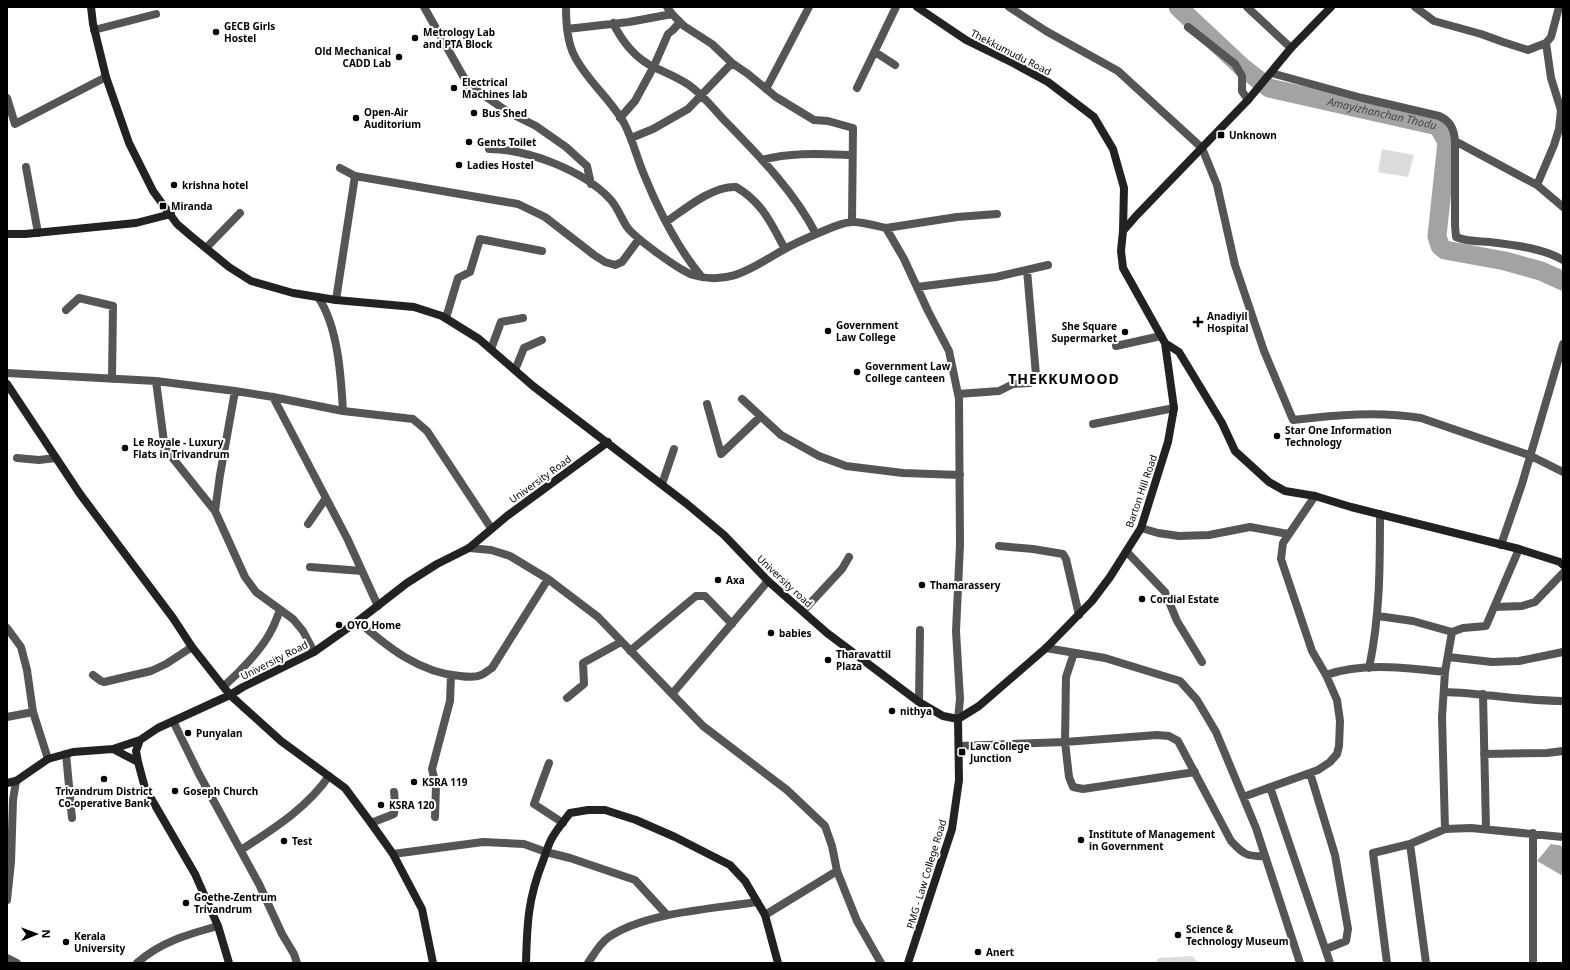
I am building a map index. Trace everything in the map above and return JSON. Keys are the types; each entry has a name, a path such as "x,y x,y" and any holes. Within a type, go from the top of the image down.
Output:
{"street":[{"name":"University road","path":"91,7 94,30 106,76 129,142 153,191 170,214 191,236 229,267 251,281 293,293 336,300 414,307 446,318 479,339 561,408 608,442 687,504 724,535 768,581 828,633 919,702 943,716 958,719"},
{"path":"424,7 471,90 479,92 508,112 536,126 566,147 588,166 591,184"},
{"path":"566,7 569,41 576,58 620,118 631,138 658,209 690,263 701,276"},
{"path":"766,89 809,7"},
{"path":"858,88 896,7"},
{"name":"Thekkumudu Road","path":"917,7 966,40 1014,63 1048,82 1094,117 1113,149 1124,188 1124,231"},
{"path":"1009,7 1046,31 1118,71 1202,148 1216,185 1235,265 1264,351 1293,420 1360,414 1403,415 1428,420 1529,455 1563,472"},
{"path":"1247,7 1291,48"},
{"path":"1124,231 1141,211 1248,100 1291,48 1331,7"},
{"path":"1415,7 1434,21 1481,34 1528,50 1546,43 1551,37 1559,7"},
{"path":"567,29 613,23 670,11 684,26 712,44 732,63 776,97 814,120 828,121 853,128 852,222"},
{"path":"94,30 156,14"},
{"path":"620,118 635,101 654,66 668,34 674,30 680,22"},
{"path":"613,23 617,32 640,59 688,84 702,96 744,139 801,206 816,234"},
{"path":"1188,27 1235,64 1242,76 1242,91 1248,100"},
{"path":"1537,185 1554,145 1559,129 1562,110 1550,78 1546,43"},
{"path":"876,52 895,65"},
{"path":"631,138 679,115 688,109 732,63"},
{"path":"7,98 15,124 106,76"},
{"path":"1269,76 1439,116 1451,124 1454,131 1456,237 1543,251 1563,260"},
{"path":"1455,141 1537,185 1563,206"},
{"path":"489,149 503,149 519,152 545,160 571,171 610,199 628,228 639,239 659,254 692,274 712,279 731,276 756,266 785,249 829,228 852,222 886,228 957,217 974,217 997,214"},
{"path":"762,160 795,154 852,155"},
{"path":"26,167 38,233"},
{"path":"340,168 355,176 518,204 545,217 594,255 605,262 615,265 622,262 639,239"},
{"path":"336,300 355,176"},
{"path":"666,222 710,194 724,188 736,187 757,202 766,213 785,249"},
{"path":"206,248 240,213"},
{"path":"7,234 38,233 136,223 170,214"},
{"path":"886,228 904,259 949,350 958,394 960,475 960,554 956,631 960,699 958,719"},
{"name":"Barton Hill Road","path":"958,719 979,706 1046,648 1079,616 1092,601 1127,552 1141,528 1168,442 1174,408 1163,339 1123,268 1121,251 1124,231"},
{"path":"446,318 458,278 470,272 480,239 542,251"},
{"path":"917,287 996,277 1048,265"},
{"path":"958,394 999,391 1013,384 1030,384 1036,375 1026,270"},
{"path":"318,297 328,316 333,331 342,388 343,411"},
{"path":"66,310 79,298 113,306 112,379"},
{"path":"491,349 501,322 523,318"},
{"path":"1116,346 1163,339 1179,352 1222,423 1235,451 1269,482 1285,491 1315,496 1519,549 1563,565"},
{"path":"515,370 524,348 542,340"},
{"path":"1501,545 1515,504 1563,344"},
{"path":"7,373 156,381 273,397 343,411 413,419 427,432 491,528"},
{"path":"156,381 164,442 171,456 197,486 215,511 245,577 256,592 292,619 303,631 314,652"},
{"path":"7,384 84,500 173,618 192,647 230,695 282,741 345,788 371,823 393,854 422,909 433,963"},
{"path":"215,511 235,391"},
{"path":"273,397 347,538 378,606"},
{"path":"742,399 781,435 819,456 846,466 903,473 960,475"},
{"path":"706,404 721,454 760,417"},
{"path":"1093,424 1174,408"},
{"name":"University Road","path":"16,781 48,759 72,752 113,749 140,740 158,728 230,695 314,652 358,621 407,583 437,564 469,548 491,528 608,442"},
{"path":"662,484 674,449"},
{"path":"17,458 39,460 56,458"},
{"path":"1244,797 1310,773 1330,762 1337,754 1339,746 1340,721 1336,700 1326,675 1312,651 1281,558 1283,543 1315,496"},
{"path":"308,524 326,498"},
{"path":"1369,668 1378,616 1380,514"},
{"path":"1141,528 1158,533 1179,536 1209,535 1250,527 1288,534"},
{"path":"999,546 1033,549 1063,554 1066,558 1079,616"},
{"path":"469,548 491,550 510,556 548,579 598,617 703,726 787,790 825,826 832,846 837,871 857,921 881,963"},
{"path":"1378,616 1413,621 1452,632 1463,628 1486,626 1519,549"},
{"path":"1127,552 1165,592 1178,621 1202,662"},
{"path":"803,611 842,569 849,556"},
{"path":"310,568 362,572"},
{"path":"1495,607 1522,606 1535,602 1563,573"},
{"path":"358,621 380,640 405,658 451,676 473,677 481,675 492,668 548,579"},
{"path":"672,694 768,581"},
{"path":"630,651 696,596 705,596 732,624"},
{"path":"224,686 235,677 262,646 271,632 280,610"},
{"path":"7,628 22,647 33,712 48,759"},
{"path":"919,702 920,630"},
{"path":"1445,829 1442,740 1445,672 1452,632"},
{"path":"567,698 584,684 583,663 621,642"},
{"path":"93,675 104,682 151,671 166,664 192,647"},
{"path":"1046,648 1105,658 1180,681 1197,700 1216,732 1244,797 1256,828 1300,963"},
{"path":"1448,657 1492,662 1519,661 1563,652"},
{"path":"1074,653 1066,677 1064,742 1069,777 1073,786 1078,789 1083,789 1195,772"},
{"path":"1326,675 1343,670 1391,666 1445,672"},
{"path":"435,817 436,786 432,769 450,700 451,676"},
{"path":"1444,692 1483,694 1543,701 1563,701"},
{"path":"1483,694 1486,829"},
{"path":"7,717 33,712"},
{"name":"PMG - Law College Road","path":"908,963 952,830 959,780 958,719"},
{"path":"173,721 199,774 259,884 297,963"},
{"path":"958,746 1064,742 1157,735 1168,736 1178,741 1231,842 1240,852 1247,855 1254,857 1265,856"},
{"path":"140,740 136,751 145,788 195,874 218,926 229,963"},
{"path":"113,749 138,762"},
{"path":"1484,754 1547,753 1563,751"},
{"path":"66,754 72,818"},
{"path":"549,763 534,804 563,823"},
{"path":"1310,773 1335,855 1348,929 1346,941 1326,949"},
{"path":"241,850 280,824 319,791 330,776"},
{"path":"7,783 16,781 13,800 11,862 7,900"},
{"path":"1270,787 1330,963"},
{"path":"371,823 394,814 394,792"},
{"path":"526,963 527,922 531,898 546,852 552,839 570,813 588,810 605,810 636,820 675,837 730,865 745,881 765,915 778,963"},
{"path":"1387,963 1372,853 1410,844 1445,829 1462,827 1563,837"},
{"path":"1533,834 1533,963"},
{"path":"393,854 483,842 524,844 635,880 666,915"},
{"path":"1410,844 1426,963"},
{"path":"765,915 837,871"},
{"path":"588,963 596,949 609,937 648,919 757,902"},
{"path":"137,963 162,945 218,926"},
{"path":"7,958 17,963"}],"shaded area":[{"path":"1382,149 1414,155 1408,177 1378,172"},
{"path":"1551,844 1563,846 1563,876 1537,861"},
{"path":"1192,956 1199,963 1156,963 1158,958"}],"waterway":[{"name":"Amayizhanchan Thodu","path":"1178,7 1242,67 1269,88 1438,126 1447,142 1437,236 1440,246 1445,250 1505,261 1541,271 1563,281"}],"place":[{"name":"GECB Girls Hostel","path":"216,32"},
{"name":"Metrology Lab and PTA Block","path":"415,38"},
{"name":"Old Mechanical CADD Lab","path":"399,57"},
{"name":"Electrical Machines lab","path":"454,88"},
{"name":"Bus Shed","path":"474,113"},
{"name":"Open-Air Auditorium","path":"356,118"},
{"name":"Unknown","path":"1221,135"},
{"name":"Gents Toilet","path":"469,142"},
{"name":"Ladies Hostel","path":"459,165"},
{"name":"krishna hotel","path":"174,185"},
{"name":"Miranda","path":"163,206"},
{"name":"Anadiyil Hospital","path":"1198,322"},
{"name":"Government Law College","path":"828,331"},
{"name":"She Square Supermarket","path":"1125,332"},
{"name":"Government Law College canteen","path":"857,372"},
{"name":"Star One Information Technology","path":"1277,436"},
{"name":"Le Royale - Luxury Flats in Trivandrum","path":"125,448"},
{"name":"Axa","path":"718,580"},
{"name":"Thamarassery","path":"922,585"},
{"name":"Cordial Estate","path":"1142,599"},
{"name":"OYO Home","path":"339,625"},
{"name":"babies","path":"771,633"},
{"name":"Tharavattil Plaza","path":"828,660"},
{"name":"nithya","path":"892,711"},
{"name":"Punyalan","path":"188,733"},
{"name":"Law College Junction","path":"962,752"},
{"name":"Trivandrum District Co-operative Bank","path":"104,779"},
{"name":"KSRA 119","path":"414,782"},
{"name":"Goseph Church","path":"175,791"},
{"name":"KSRA 120","path":"381,805"},
{"name":"Institute of Management in Government","path":"1081,840"},
{"name":"Test","path":"284,841"},
{"name":"Goethe-Zentrum Trivandrum","path":"186,903"},
{"name":"Science & Technology Museum","path":"1178,935"},
{"name":"Kerala University","path":"66,942"},
{"name":"Anert","path":"978,952"}],"district":[{"name":"THEKKUMOOD","path":"1064,379"}]}
